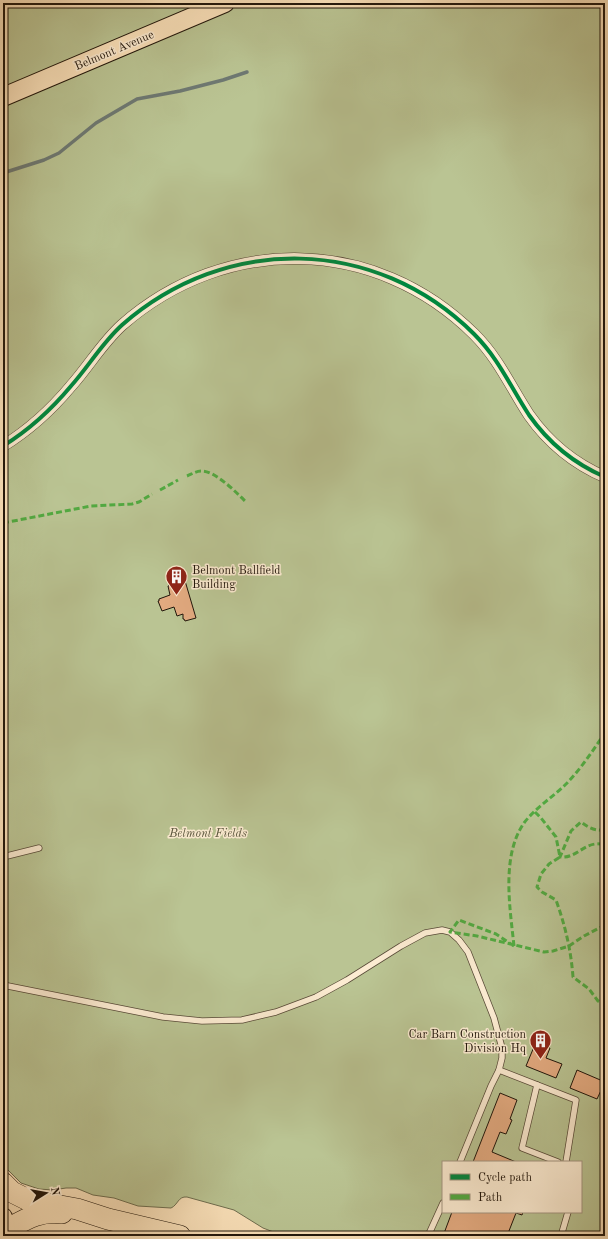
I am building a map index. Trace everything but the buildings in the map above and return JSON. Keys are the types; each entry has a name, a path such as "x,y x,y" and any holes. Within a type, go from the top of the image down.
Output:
{"highway":[{"path":"3,1183 12,1192 22,1198 77,1209 108,1219 180,1236"},
{"path":"5,1223 44,1213 54,1212 108,1219"}],"main road":[{"name":"Belmont Avenue","path":"3,97 225,3"}],"street":[{"path":"3,446 42,418 71,387 108,340 146,306 165,293 197,278 232,266 269,260 308,259 348,265 388,277 421,293 457,318 483,343 500,366 529,415 548,438 576,461 591,471 605,477"}],"lane":[{"path":"3,857 39,848"},
{"path":"3,985 163,1017 202,1021 242,1020 276,1012 316,997 425,933 442,930 450,932 459,940 468,952 494,1018 502,1048 502,1058 499,1070 460,1161"},
{"path":"499,1070 576,1100 566,1161"},
{"path":"537,1085 522,1148 555,1161"},
{"path":"428,1236 442,1205"},
{"path":"561,1236 568,1213"}],"green space":[{"name":"Belmont Fields","path":"3,3 605,3 605,1236 284,1236 263,1228 234,1210 187,1197 180,1199 171,1208 138,1206 114,1198 93,1195 76,1188 53,1190 39,1189 21,1183 5,1167 3,1161"}],"waterway":[{"path":"3,173 44,160 59,153 96,123 137,99 180,91 247,72"}],"marked path":[{"path":"187,476 202,471 213,474 245,501"},
{"path":"160,490 178,480"},
{"path":"3,523 91,506 132,504 139,502 152,494"},
{"path":"514,946 509,899 509,883 512,851 517,836 528,818 561,789 577,772 605,733"},
{"path":"535,812 556,837 560,857 549,864 541,874 537,887 542,892 556,900 567,938 573,977 589,989 598,1001 605,1004"},
{"path":"605,830 592,829 581,822 571,831 560,857 572,855 592,845 605,845"},
{"path":"514,946 496,934 459,920 450,932 477,936 544,952 569,946 605,925"}],"cycle path":[{"path":"3,446 31,426 56,403 78,378 108,339 122,325 163,295 207,274 253,262 300,259 347,264 392,278 435,302 483,343 529,415 553,443 583,466 605,477"}],"place":[{"name":"Belmont Ballfield Building","path":"177,596"},
{"name":"Car Barn Construction Division Hq","path":"541,1060"}]}
